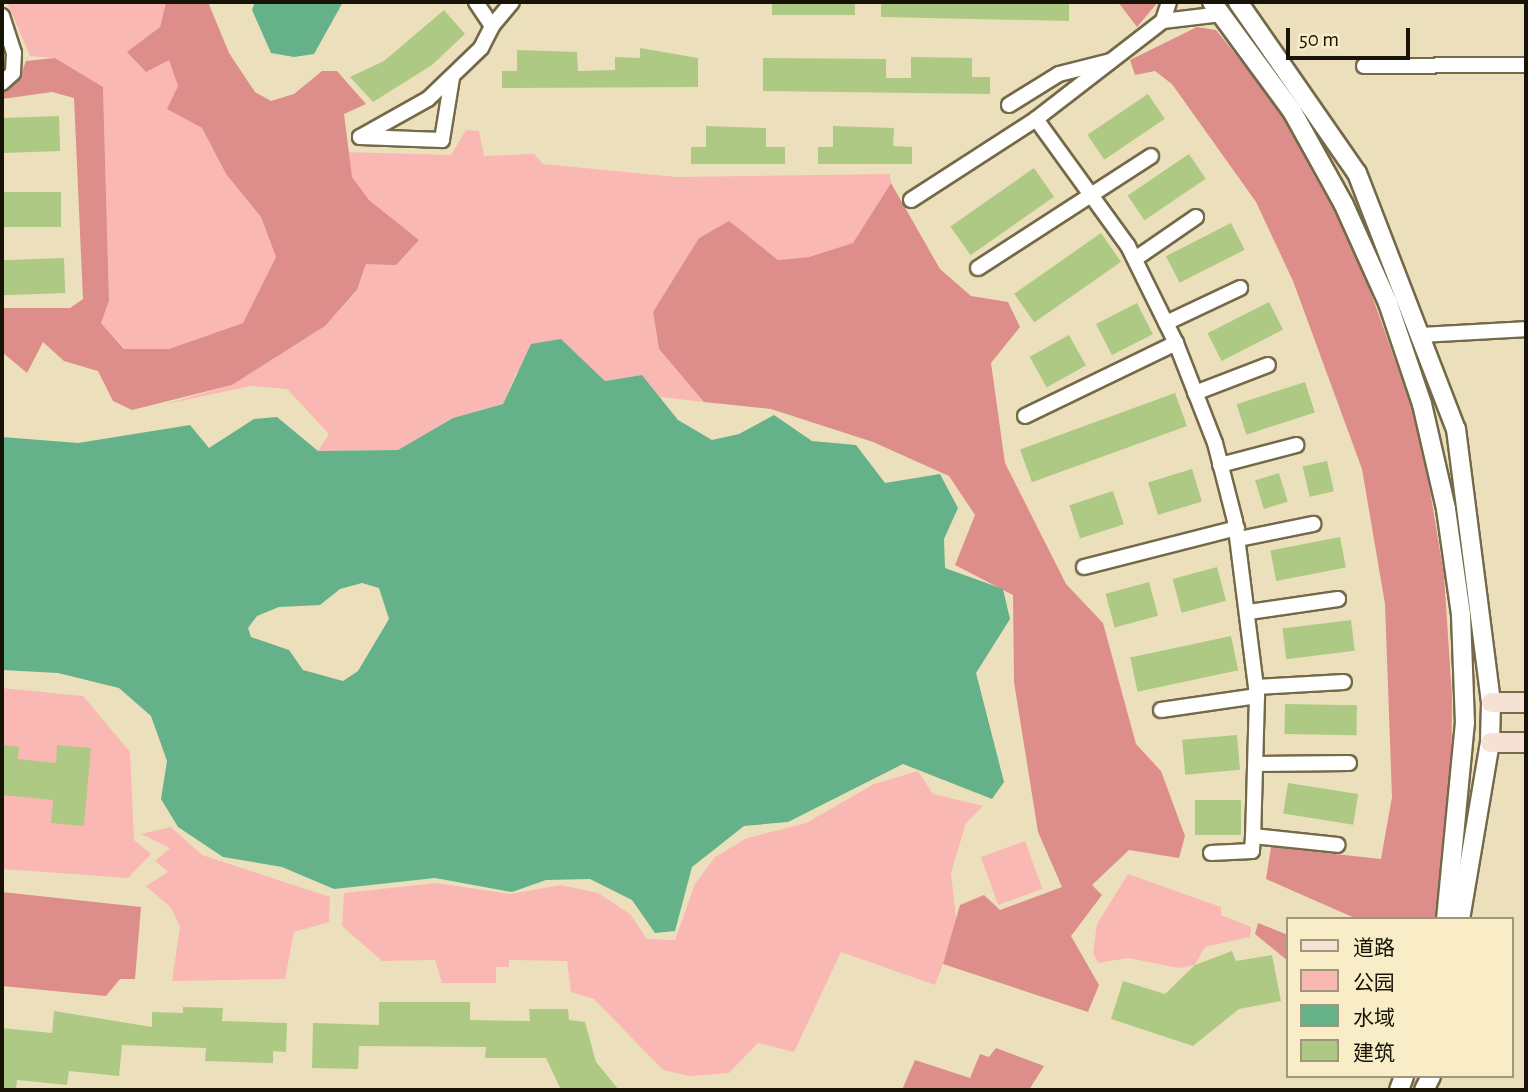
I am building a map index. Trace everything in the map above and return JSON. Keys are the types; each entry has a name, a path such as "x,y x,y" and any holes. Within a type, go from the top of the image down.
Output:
{"main road":[{"path":"1491,702 1526,702"},
{"path":"1490,742 1526,742"}],"street":[{"path":"476,2 492,26"},
{"path":"452,78 443,140 360,137 428,99 452,78 512,2"},
{"path":"1163,21 1170,2"},
{"path":"1238,2 1357,173 1456,429 1491,702 1490,742 1460,917"},
{"path":"911,200 1036,119 1163,21 1217,8 1292,111 1345,205 1422,404 1447,509 1461,615 1465,722 1446,917"},
{"path":"2,16 14,53 13,73 2,83"},
{"path":"1009,105 1059,74 1111,61"},
{"path":"1364,66 1526,65"},
{"path":"1036,119 1096,196 1135,259 1176,343 1220,465 1238,533 1256,692 1257,764 1252,851 1211,853"},
{"path":"978,268 1096,196 1150,156"},
{"path":"1135,259 1196,217"},
{"path":"1166,323 1240,288"},
{"path":"1419,335 1526,329"},
{"path":"1025,415 1176,343"},
{"path":"1195,393 1268,365"},
{"path":"1220,465 1296,445"},
{"path":"1084,568 1238,533 1313,524"},
{"path":"1249,612 1338,600"},
{"path":"1161,710 1256,692 1344,682"},
{"path":"1257,764 1349,763"},
{"path":"1253,836 1338,845"}],"green space":[{"path":"7,2 166,2 160,27 178,86 168,109 202,128 226,174 261,217 276,257 243,323 169,349 125,349 101,323 109,301 103,87 55,58 30,56"},
{"path":"466,130 479,131 484,156 534,154 543,164 677,177 890,174 891,183 853,243 809,257 778,260 729,222 699,238 653,313 659,349 704,402 660,397 642,375 605,381 561,339 516,373 503,404 453,418 398,450 318,451 329,434 287,389 251,386 162,405 232,385 325,326 357,291 366,264 419,240 369,200 352,177 345,152 451,155"},
{"path":"2,688 83,696 130,752 134,840 151,854 128,878 2,869"},
{"path":"918,771 933,794 983,806 966,823 951,873 957,927 935,985 841,952 794,1052 758,1043 729,1073 690,1076 663,1070 594,999 571,992 567,961 509,960 509,967 496,967 496,983 442,983 435,960 382,961 342,926 344,893 436,883 510,894 561,885 598,893 630,914 647,939 675,940 695,884 715,857 747,838 806,823 874,784"},
{"path":"171,827 202,855 330,897 329,922 294,932 285,979 172,981 180,927 171,908 146,886 168,872 155,861 170,848 141,834"},
{"path":"1025,841 1042,889 998,905 981,857"},
{"path":"1128,874 1221,907 1221,915 1251,927 1250,937 1205,947 1195,965 1179,968 1128,958 1098,963 1093,953 1097,924"}],"shaded area":[{"path":"166,2 208,2 229,53 255,92 271,101 294,94 322,71 337,71 366,104 344,114 352,177 369,200 419,240 396,265 366,264 357,290 325,326 232,385 132,410 113,401 98,371 64,361 43,342 27,373 2,352 2,308 70,308 83,299 74,98 52,92 2,99 2,93 19,80 26,61 55,58 103,87 109,301 101,323 124,349 169,349 243,323 276,257 261,217 226,174 202,128 167,109 178,86 169,60 146,72 127,52 160,27"},
{"path":"1118,2 1158,2 1137,27"},
{"path":"1197,27 1216,30 1275,103 1356,251 1420,430 1444,575 1452,697 1451,813 1437,917 1352,917 1266,879 1271,847 1381,859 1392,797 1385,604 1362,469 1293,281 1256,202 1172,84 1155,71 1135,75 1130,60"},
{"path":"891,183 940,269 971,296 1008,302 1020,327 991,363 1005,463 1066,584 1103,623 1136,744 1161,771 1185,836 1179,858 1129,850 1092,885 1102,895 1071,936 1099,985 1088,1012 943,964 960,905 984,895 1000,910 1062,887 1038,832 1014,682 1013,595 955,565 975,515 949,476 873,442 771,409 704,402 659,349 653,312 699,238 729,221 778,260 809,257 853,243"},
{"path":"2,892 141,907 135,979 120,979 106,996 2,986"},
{"path":"1258,923 1286,934 1286,959 1255,934"},
{"path":"996,1048 1044,1066 1029,1090 902,1090 915,1060 970,1078 980,1054 989,1057"}],"water":[{"path":"255,2 343,2 314,54 294,57 271,53 252,10"},
{"path":"561,339 605,381 642,375 678,420 712,440 739,434 774,415 812,441 856,445 885,483 940,474 958,508 944,539 945,568 1003,589 1010,619 976,673 1004,782 992,799 903,764 788,822 744,826 692,867 675,931 655,933 632,900 590,879 546,880 512,892 435,878 334,889 282,867 223,857 178,827 161,799 167,761 151,716 119,688 58,673 2,670 2,437 78,443 190,425 209,448 254,419 277,417 318,451 398,450 453,418 503,404 531,344","holes":["362,583 379,588 389,619 358,671 343,681 303,670 289,650 251,637 248,628 257,616 279,607 320,605 340,589"]}],"building":[{"path":"772,2 855,2 855,15 772,15"},
{"path":"881,2 1051,2 1069,4 1069,21 881,17"},
{"path":"444,10 465,34 432,65 373,102 350,77 384,61"},
{"path":"640,48 698,58 698,87 502,88 502,71 517,71 517,50 577,52 578,71 615,70 615,57 640,58"},
{"path":"911,57 972,58 972,77 990,77 990,94 763,91 763,58 886,59 886,78 911,78"},
{"path":"1148,94 1165,119 1104,160 1087,135"},
{"path":"59,116 60,151 3,153 2,118"},
{"path":"706,126 766,128 766,147 785,147 785,164 691,164 691,147 706,147"},
{"path":"833,126 894,128 893,146 912,147 912,164 818,164 818,147 833,147"},
{"path":"1189,154 1206,179 1144,220 1128,195"},
{"path":"1034,168 1054,197 971,255 950,227"},
{"path":"2,192 61,192 61,227 2,227"},
{"path":"1231,223 1245,250 1180,283 1166,256"},
{"path":"1101,233 1121,262 1034,322 1014,294"},
{"path":"64,258 65,293 3,295 2,260"},
{"path":"1269,302 1283,330 1222,361 1208,333"},
{"path":"1137,303 1153,334 1112,355 1096,324"},
{"path":"1069,335 1086,366 1047,387 1030,357"},
{"path":"1305,382 1315,412 1246,435 1237,404"},
{"path":"1175,393 1187,426 1032,482 1020,449"},
{"path":"1327,461 1334,491 1310,497 1303,467"},
{"path":"1192,469 1202,502 1158,515 1148,482"},
{"path":"1279,473 1288,502 1264,509 1255,480"},
{"path":"1113,491 1124,524 1080,539 1069,505"},
{"path":"1340,537 1346,567 1276,581 1270,551"},
{"path":"1217,567 1226,601 1182,613 1173,579"},
{"path":"1149,582 1158,616 1115,627 1106,594"},
{"path":"1351,620 1355,651 1286,659 1283,628"},
{"path":"1231,636 1238,670 1138,692 1130,657"},
{"path":"1285,704 1357,705 1356,735 1284,734"},
{"path":"1237,735 1240,770 1185,775 1182,740"},
{"path":"2,745 19,747 18,759 56,763 57,745 91,748 84,826 51,823 53,800 2,795"},
{"path":"1288,783 1358,794 1353,825 1283,814"},
{"path":"1195,800 1241,800 1241,835 1195,835"},
{"path":"1232,951 1236,961 1272,955 1281,1001 1239,1009 1193,1046 1111,1019 1123,981 1165,994 1195,965"},
{"path":"379,1002 470,1002 470,1020 530,1021 529,1009 568,1009 569,1020 585,1022 596,1062 619,1090 561,1090 546,1058 485,1058 486,1047 359,1046 358,1069 312,1068 313,1023 379,1025"},
{"path":"183,1007 223,1008 222,1021 287,1023 286,1052 273,1051 273,1063 205,1061 206,1048 122,1045 119,1076 69,1071 67,1085 17,1080 16,1090 2,1090 2,1028 52,1033 54,1011 152,1027 152,1012 183,1013"}]}
